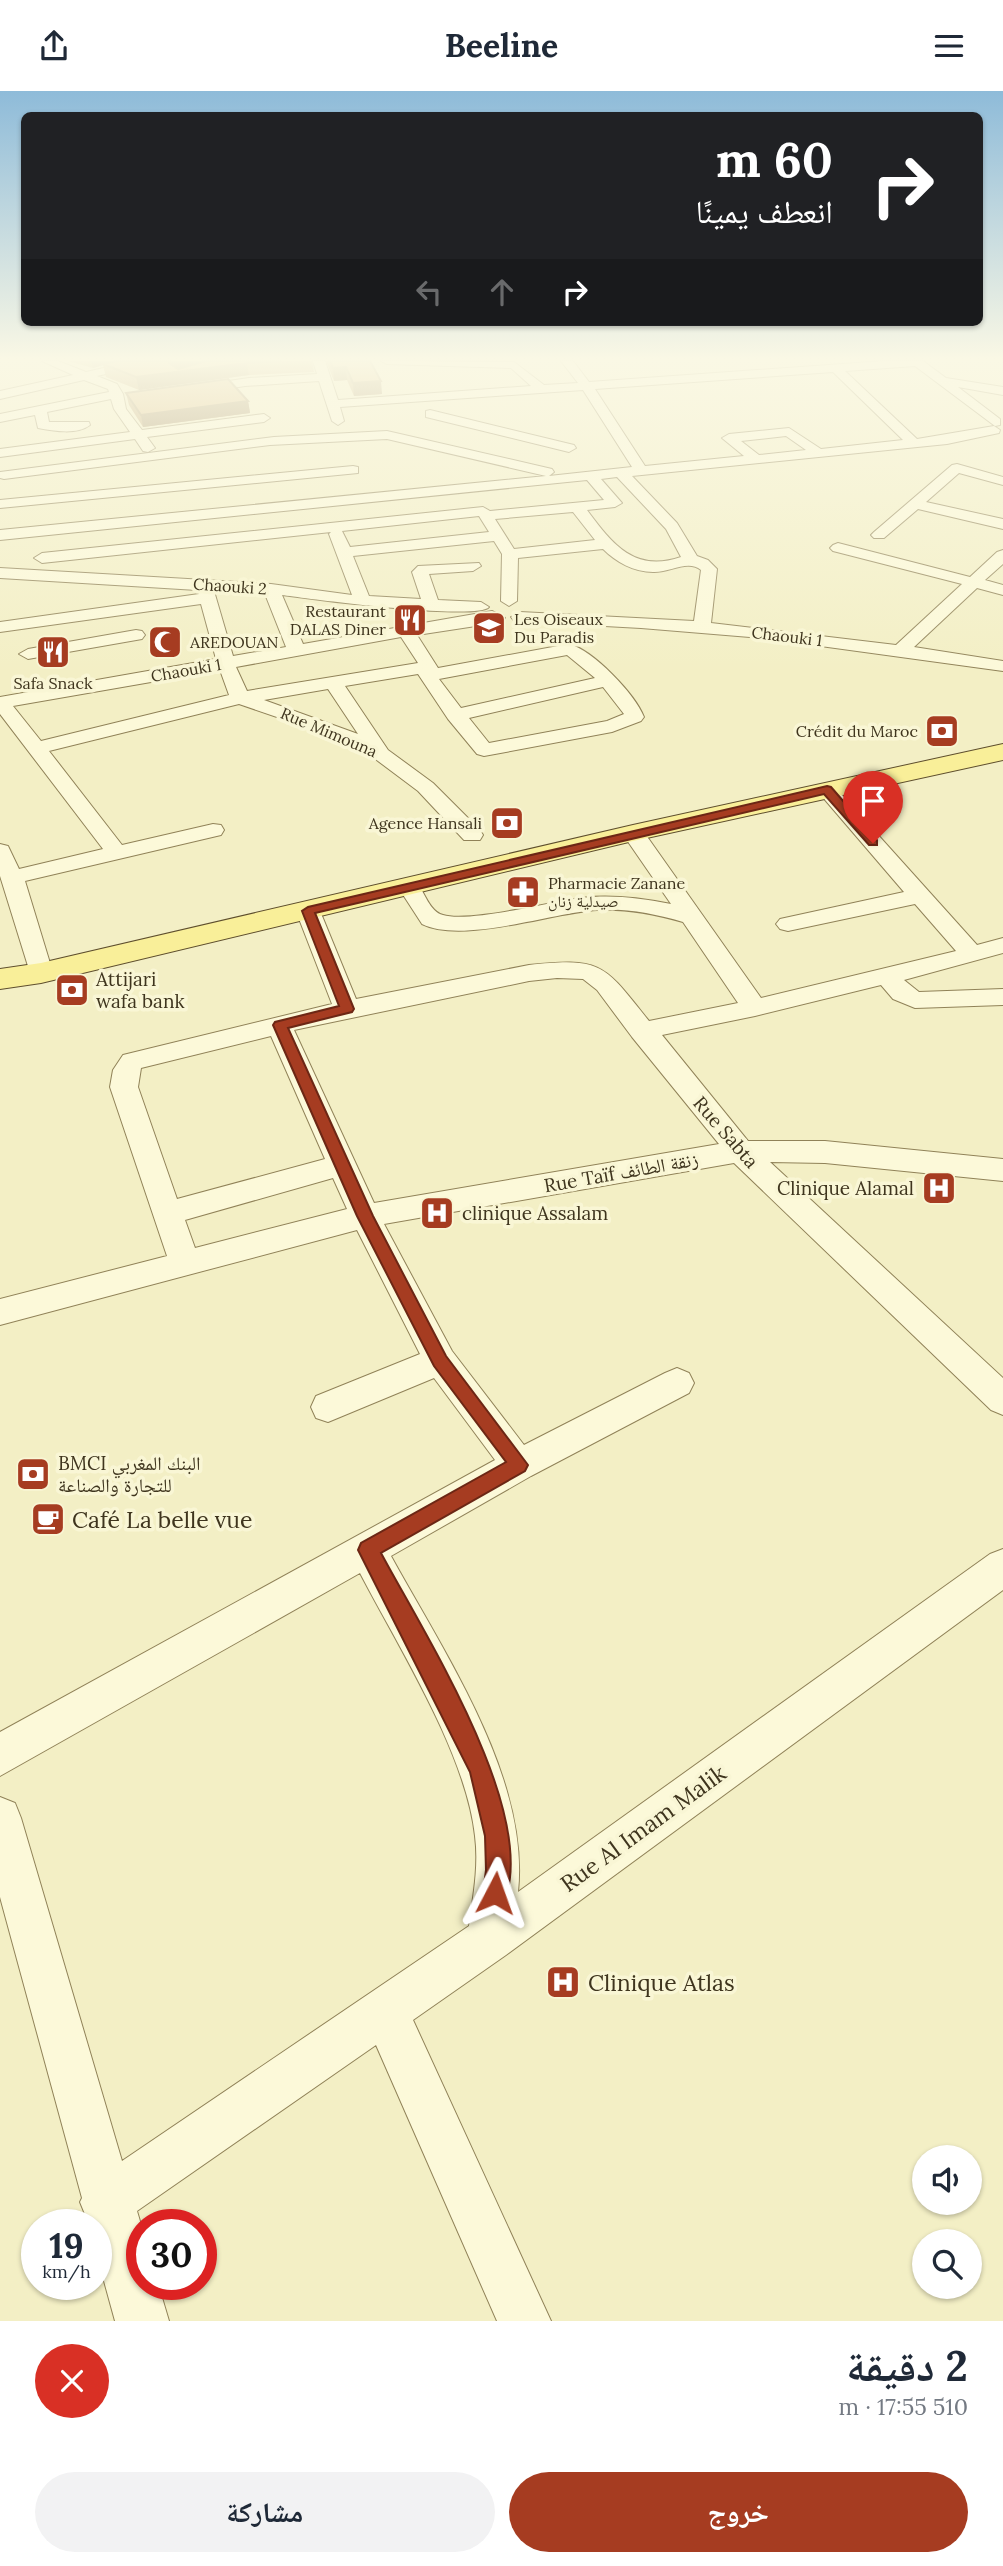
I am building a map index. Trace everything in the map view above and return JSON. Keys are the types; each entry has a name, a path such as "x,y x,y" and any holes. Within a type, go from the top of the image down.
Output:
{"main road":[{"path":"0,986 41,973 633,833 1003,752"},
{"path":"0,979 41,973"}],"street":[{"path":"56,465 2,470 4,535 321,503 355,465"},
{"path":"1,504 236,475 260,465"},
{"path":"330,465 351,469"},
{"path":"330,465 468,488 698,465"},
{"path":"515,465 570,478"},
{"path":"637,465 641,471"},
{"path":"879,535 957,468 1003,481"},
{"path":"621,473 657,510 689,550 690,559"},
{"path":"236,475 245,510"},
{"path":"42,558 217,546 333,526 615,503 591,476"},
{"path":"468,488 510,554 509,601"},
{"path":"321,503 346,552 363,601"},
{"path":"915,503 1003,524"},
{"path":"578,507 604,544 626,560 643,568 657,569 690,559 709,569 702,625"},
{"path":"211,514 217,546"},
{"path":"39,576 46,530"},
{"path":"346,552 498,536"},
{"path":"510,554 604,544"},
{"path":"838,548 1003,590"},
{"path":"901,650 1003,555"},
{"path":"431,605 420,572 424,569 473,566"},
{"name":"Chaouki 2","path":"0,573 22,580 39,576 206,591 227,580 271,589 363,601 458,607 491,613"},
{"path":"271,589 298,651"},
{"path":"0,627 21,625 38,616 206,591 226,663 240,698"},
{"path":"491,613 509,601 521,604 523,613"},
{"name":"Chaouki 1","path":"1,703 407,633 492,616 491,613 702,625 1003,666"},
{"path":"21,625 28,655 45,695"},
{"path":"407,633 455,715 484,750 631,720 633,713 606,681 455,715"},
{"path":"28,655 136,635"},
{"name":"Rue Mimouna","path":"36,748 240,698 569,649 576,651 606,681"},
{"path":"333,683 382,754"},
{"name":"Rue Mimouna","path":"240,698 318,725 382,754 429,790 472,835"},
{"path":"1,703 116,851"},
{"path":"827,790 972,955"},
{"path":"12,877 213,830"},
{"path":"633,833 754,1008"},
{"path":"0,851 12,877 41,973"},
{"path":"409,887 428,917 438,923 462,923 577,904 610,902 659,908 693,917"},
{"path":"788,924 920,896"},
{"path":"308,911 347,1009"},
{"path":"641,1031 887,977 1003,945"},
{"name":"Rue Sabta","path":"167,1213 124,1087 127,1066 134,1059 347,1009 459,986 557,970 585,971 594,974 606,984 641,1031 740,1151 1003,1400"},
{"path":"887,977 902,993 915,1000 1003,997"},
{"path":"279,1025 365,1216 440,1361 519,1465"},
{"name":"Rue Taïf زنقة الطائف","path":"0,1312 365,1216 740,1151 825,1152 1003,1170"},
{"path":"185,1264 167,1213 343,1165"},
{"path":"328,1406 440,1361"},
{"path":"0,1755 519,1465 677,1383"},
{"path":"368,1550 454,1712 486,1788 497,1836 498,1870 490,1939"},
{"name":"Rue Al Imam Malik","path":"106,2201 490,1939 1003,1567"},
{"path":"0,1818 142,2321"},
{"path":"385,2011 524,2321"}],"place":[{"name":"Restaurant DALAS Diner","path":"410,620"},
{"name":"Les Oiseaux Du Paradis","path":"489,628"},
{"name":"AREDOUAN","path":"165,642"},
{"name":"Safa Snack","path":"53,652"},
{"name":"Crédit du Maroc","path":"942,731"},
{"name":"Agence Hansali","path":"507,823"},
{"name":"Pharmacie Zanane صيدلية زنان","path":"523,892"},
{"name":"Attijari wafa bank","path":"72,990"},
{"name":"Clinique Alamal","path":"939,1188"},
{"name":"clinique Assalam","path":"437,1213"},
{"name":"BMCI البنك المغربي للتجارة والصناعة","path":"33,1474"},
{"name":"Café La belle vue","path":"48,1519"},
{"name":"Clinique Atlas","path":"563,1982"}],"route":[{"path":"495,1893 498,1870 497,1836 481,1771 454,1712 368,1550 519,1465 440,1361 365,1216 279,1025 347,1009 308,911 633,833 827,790 873,843"}]}
